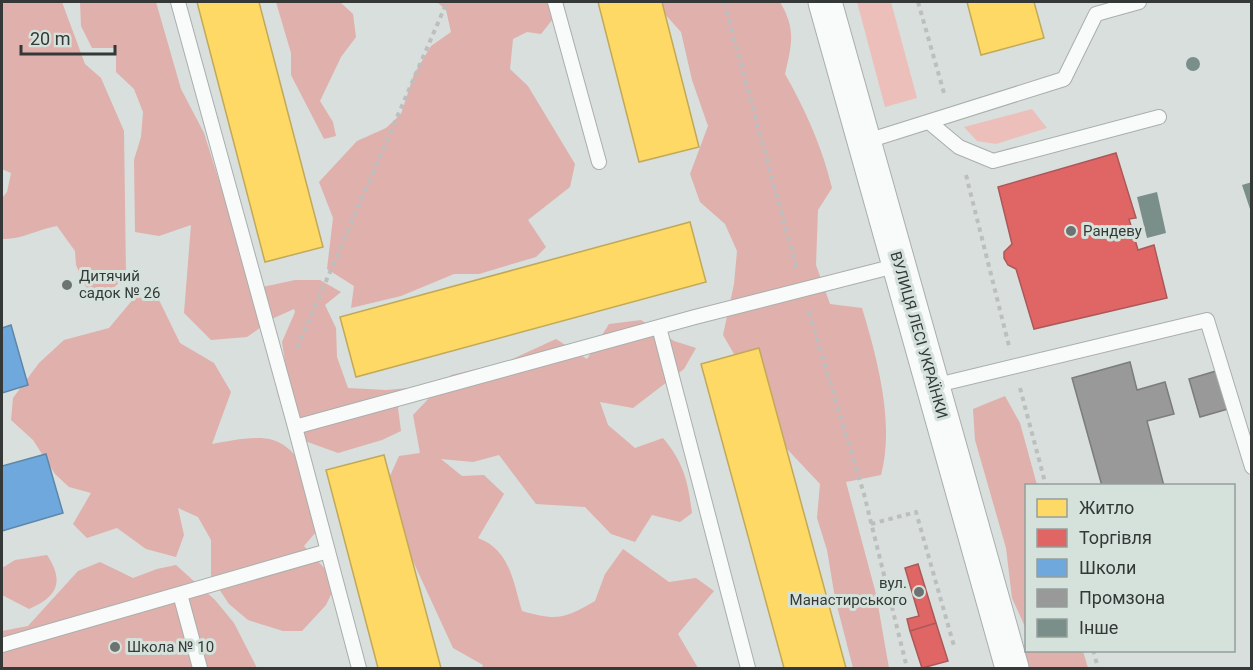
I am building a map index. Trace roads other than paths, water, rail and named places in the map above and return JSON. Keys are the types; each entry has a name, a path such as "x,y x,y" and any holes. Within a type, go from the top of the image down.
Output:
{"main road":[{"name":"ВУЛИЦЯ ЛЕСІ УКРАЇНКИ","path":"825,2 1012,669"}],"lane":[{"path":"178,2 359,669"},
{"path":"555,2 599,162"},
{"path":"864,142 1064,79 1096,14 1139,2"},
{"path":"929,122 959,147 993,161 1159,117"},
{"path":"295,427 659,327 899,265"},
{"path":"933,386 1207,320 1251,467"},
{"path":"659,327 748,669"},
{"path":"2,645 328,551"},
{"path":"180,594 200,669"}],"place":[{"name":"Рандеву","path":"1071,231"},
{"name":"Дитячий садок № 26","path":"67,285"},
{"name":"вул. Манастирського","path":"919,592"},
{"name":"Школа № 10","path":"115,647"}]}
